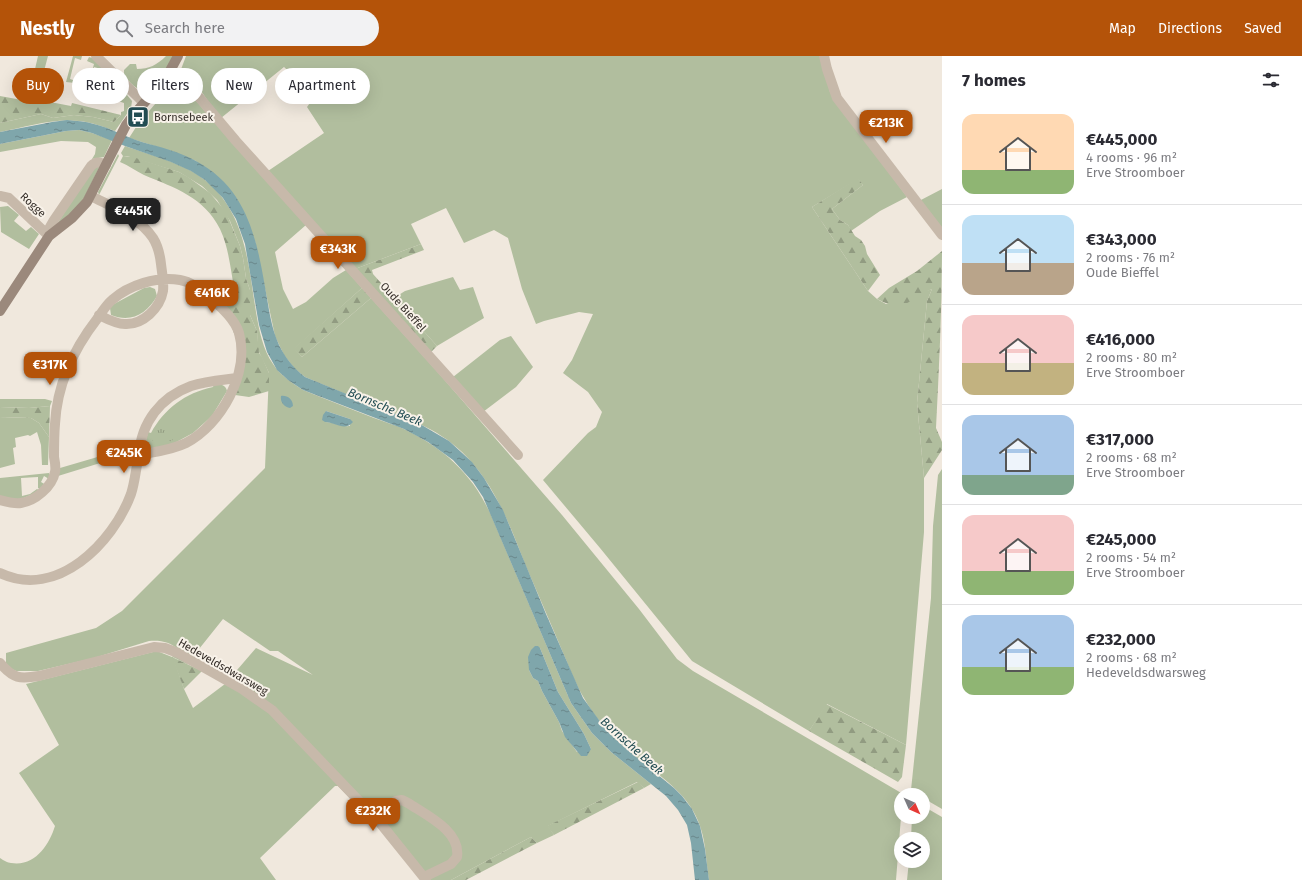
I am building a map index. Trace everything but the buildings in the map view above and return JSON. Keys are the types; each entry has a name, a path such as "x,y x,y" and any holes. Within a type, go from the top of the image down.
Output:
{"street":[{"path":"96,56 137,95"},
{"path":"172,68 178,56"},
{"path":"824,56 827,70 837,98 942,234"},
{"name":"Oude Bieffel","path":"203,102 236,141 518,455"},
{"path":"0,311 48,236 82,208 91,196 122,132 142,104"},
{"path":"48,236 50,227 54,220 91,166 94,163 99,162 106,164"},
{"name":"Rogge","path":"0,196 9,198 48,236"},
{"path":"91,196 131,217 153,237 159,249 163,280 163,291 160,300 152,312 142,321 126,325 110,321 99,315"},
{"path":"0,500 10,503 21,503 31,500 43,493 51,482 55,472 55,425 60,390 70,362 83,337 99,315 117,295 128,289 141,284 163,280 180,280 195,286 223,308 232,321 238,333 240,347 241,359 237,378 218,416 203,432 184,444 163,450 139,454"},
{"path":"0,573 16,579 45,578 68,570 90,554 102,543 115,526 132,492 141,435 149,417 164,402 191,386 206,382 237,378"},
{"name":"Hedeveldsdwarsweg","path":"0,663 10,673 23,678 39,676 154,647 165,648 178,653 247,693 272,710 374,816 425,878 450,864 457,857 457,847 455,841 448,831 402,800 396,801 374,816"}],"green space":[{"path":"38,56 48,56 45,68 35,68"},
{"path":"73,56 82,56 81,60 75,58 70,79 72,80 72,83 66,82"},
{"path":"166,56 175,56 169,68 145,68 159,62"},
{"path":"186,56 821,56 830,92 907,197 880,211 851,231 848,225 840,220 832,209 863,185 858,179 812,207 868,291 877,299 886,304 932,289 927,301 917,403 924,478 924,532 906,745 827,704 809,731 692,661 543,480 588,433 596,427 602,412 588,392 563,373 572,360 593,314 579,312 536,324 522,289 508,238 494,230 464,243 446,208 411,224 421,244 355,269 268,171 324,133 307,107 309,104 370,104 370,68 275,68 275,74 267,81 267,68 211,68 211,104 238,104 221,118 203,94 203,68 182,68"},
{"path":"89,57 92,58 102,68 93,68 94,64 87,61"},
{"path":"130,64 136,64 137,87 129,81 129,68 126,68"},
{"path":"0,96 12,98 12,104 60,104 71,106 72,103 121,115 114,122 93,117 74,115 53,118 41,114 0,123"},
{"path":"129,97 132,101 131,108 115,131 88,122 69,120 0,132 0,123 41,114 53,118 74,115 93,117 114,122 121,115 121,112 124,111 124,104 129,104"},
{"path":"155,104 199,104 306,225 275,252 283,289 293,309 306,302 333,278 346,270 362,288 294,349 302,357 371,298 562,515 639,609 677,659 693,671 894,789 894,824 900,824 900,832 894,832 894,868 897,868 896,880 709,880 704,839 700,826 687,801 612,735 588,705 581,693 500,504 483,477 462,452 432,430 421,424 305,377 295,369 284,355 275,336 255,241 196,161 174,152 129,138 138,124"},
{"path":"79,130 112,140 104,157 92,159 95,154 96,147 88,142 61,141 0,152 0,144 66,131"},
{"path":"125,146 177,164 197,174 219,193 229,208 243,240 264,346 273,364 283,375 303,390 406,430 420,437 445,455 466,476 476,488 491,515 571,703 592,733 611,752 651,784 644,788 637,782 548,826 554,835 537,843 531,837 451,880 423,880 381,830 338,786 335,786 260,858 276,880 0,880 0,858 11,863 20,863 27,862 34,858 45,847 55,826 19,773 59,745 26,684 157,651 172,657 179,650 165,642 149,641 94,658 38,671 16,671 6,666 6,653 96,628 122,611 265,468 269,373 258,350 257,331 250,315 250,290 246,278 240,246 230,221 217,200 202,186 179,172 123,156 121,153","holes":["326,411 350,419 350,426 325,422","223,619 270,651 278,651 313,675 256,648 225,684 193,708 184,689 173,657 187,664","540,648 558,692 584,734 591,749 577,752 562,731 538,681 533,678 529,670"]},
{"path":"118,154 119,156 99,195 98,192"},
{"path":"123,156 133,157 179,172 210,193 226,212 240,246 243,258 246,278 250,290 250,315 257,331 259,353 269,373 269,391 249,397 235,395 245,364 224,305 236,298 230,263 220,229 206,209 197,201 177,189 144,175 120,162"},
{"path":"100,166 80,206 57,224 93,168"},
{"path":"858,178 863,185 832,209 840,220 848,225 855,236 861,240 865,246 867,254 880,275 868,291 812,207"},
{"path":"942,189 942,231 919,201"},
{"path":"8,206 19,215 14,221 26,231 31,227 39,234 29,249 1,232 0,207"},
{"path":"421,244 424,250 372,270 373,274 437,346 431,352 355,269"},
{"path":"942,251 941,317 936,428 942,442 942,450 924,478 917,403 927,301 932,289 901,305 894,305 877,299 889,288 917,271"},
{"path":"453,277 460,290 473,287 484,318 437,346 394,298 405,291"},
{"path":"150,287 155,289 157,296 143,312 132,317 125,318 111,315 110,308 114,304 144,288"},
{"path":"362,288 371,298 302,357 293,349"},
{"path":"511,336 533,367 516,387 483,412 453,377 500,340"},
{"path":"214,384 223,385 226,387 227,391 212,416 193,433 169,446 149,449 145,444 148,432 151,433 156,424 169,409 193,393 213,387"},
{"path":"0,399 45,399 52,401 50,406 29,408 0,407"},
{"path":"50,406 49,437 39,423 31,418 0,417 0,407 29,408"},
{"path":"0,417 31,418 39,423 49,437 48,465 42,465 41,445 37,432 30,436 28,435 15,438 16,447 13,448 15,464 0,468"},
{"path":"160,425 170,433 173,440 157,445 152,441"},
{"path":"135,446 133,454 58,476 60,468"},
{"path":"942,469 942,809 930,802 930,788 911,788 931,598 933,526 938,475"},
{"path":"49,473 49,479 44,476 41,482 46,485 41,490 38,488 38,477 21,478 22,496 30,494 37,489 40,491 19,500 0,497 0,478"},
{"path":"172,657 202,671 184,689"},
{"path":"826,704 906,745 902,777 898,782 809,731"},
{"path":"638,782 644,788 554,835 547,826"},
{"path":"930,810 942,817 942,880 907,880 908,868 930,868 930,832 911,832 912,824 930,824"},
{"path":"531,837 537,843 466,880 451,880"}],"water":[{"path":"67,120 87,122 136,140 177,152 196,161 215,173 229,188 241,205 249,223 256,242 272,326 279,345 289,362 305,377 420,424 449,441 472,462 484,478 503,510 583,698 607,731 674,788 692,809 700,826 709,880 695,880 691,843 687,825 678,810 666,796 611,752 592,733 571,703 483,497 473,482 453,460 428,442 404,429 303,390 288,380 277,370 267,352 259,325 245,244 236,219 223,198 205,180 191,171 171,162 92,133 79,130 66,131 0,144 0,132"},
{"path":"281,396 289,398 292,401 293,406 290,408 284,405 281,400"},
{"path":"326,411 350,419 353,422 347,426 340,426 325,422 322,420"},
{"path":"535,646 540,648 558,692 584,734 591,749 587,756 581,756 565,737 538,681 533,678 529,670 528,657 531,650"}],"place":[{"name":"Bornsebeek","path":"138,117"}],"water label":[{"name":"Bornsche Beek","path":"385,407"},
{"name":"Bornsche Beek","path":"632,746"}]}
